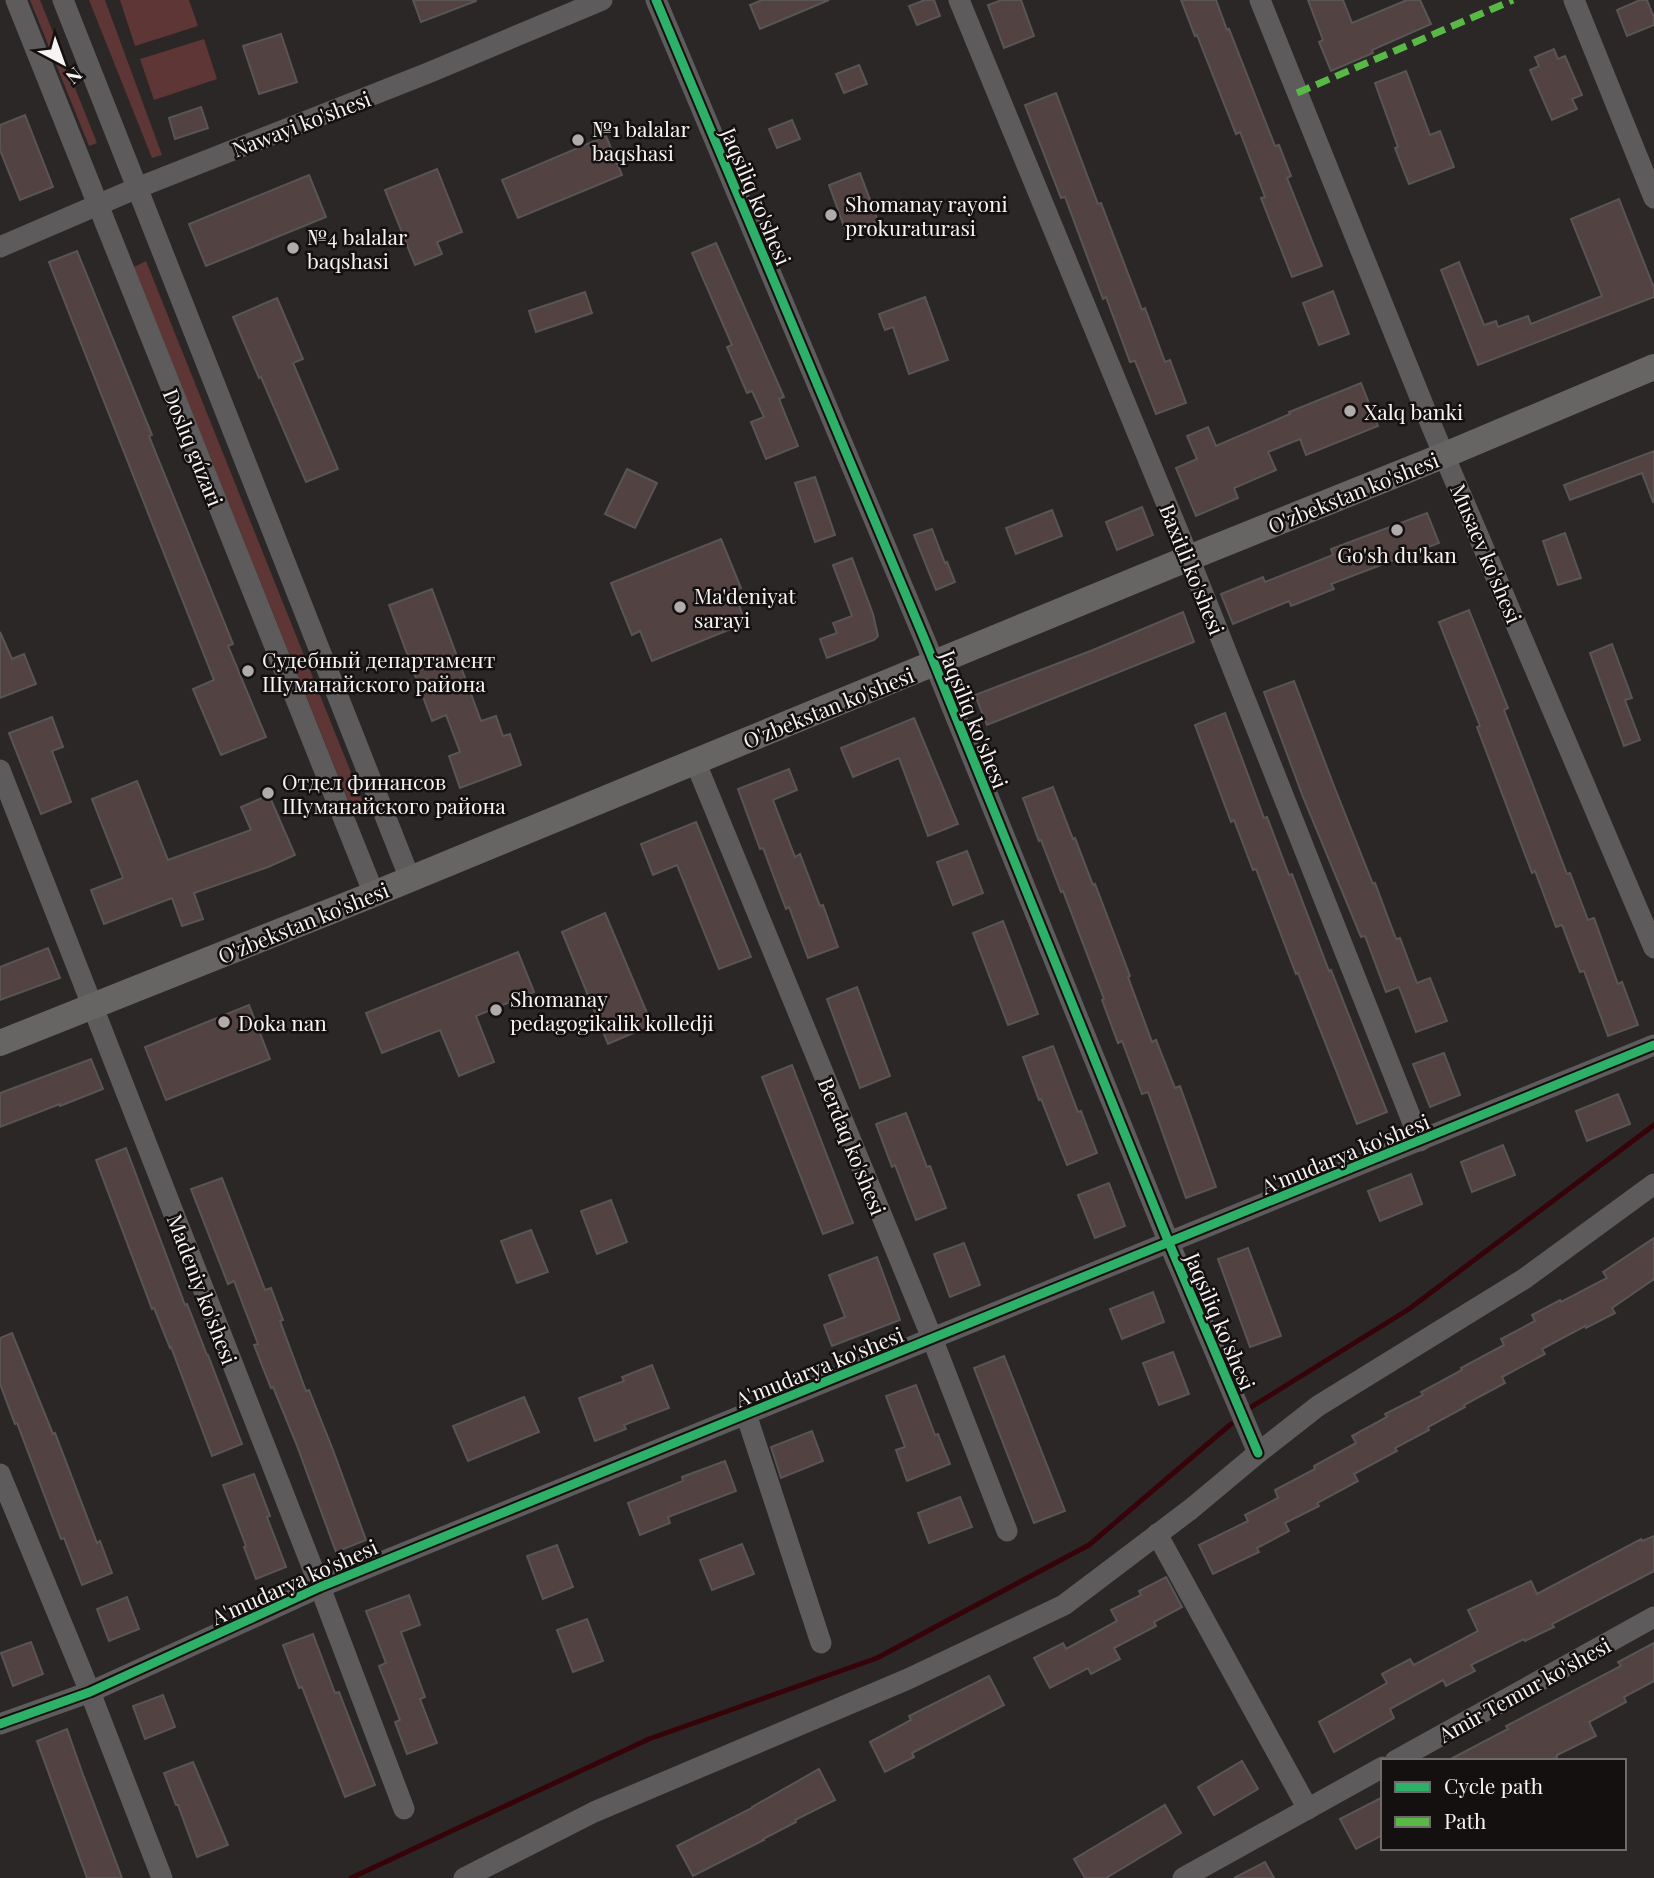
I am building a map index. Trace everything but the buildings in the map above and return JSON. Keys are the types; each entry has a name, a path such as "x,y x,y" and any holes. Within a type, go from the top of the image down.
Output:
{"main road":[{"name":"O'zbekstan ko'shesi","path":"0,1043 374,894 1446,455 1654,366"}],"street":[{"name":"Doslıq gúzari","path":"16,0 374,894"},
{"name":"Doslıq gúzari","path":"63,0 410,879"},
{"name":"Nawayi ko'shesi","path":"0,247 137,188 428,73 603,0"},
{"name":"Jaqsiliq ko'shesi","path":"656,0 933,663 1169,1243 1258,1453"},
{"name":"Baxitli ko'shesi","path":"959,0 1189,558 1420,1141"},
{"name":"Musaev ko'shesi","path":"1260,0 1432,428 1446,455 1654,948"},
{"path":"1574,0 1654,198"},
{"name":"Berdaq ko'shesi","path":"695,761 932,1338 1007,1531"},
{"name":"Madeniy ko'shesi","path":"0,770 320,1587 404,1809"},
{"path":"352,838 388,824"},
{"name":"A'mudarya ko'shesi","path":"0,1724 90,1692 320,1587 1654,1045"},
{"path":"464,1878 594,1812 908,1679 1064,1605 1191,1509 1318,1406 1524,1279 1654,1184"},
{"path":"746,1414 821,1643"},
{"path":"0,1474 90,1692 162,1878"},
{"path":"1157,1534 1308,1809"},
{"name":"Amir Temur ko'shesi","path":"1399,1759 1654,1617"},
{"path":"1183,1878 1381,1768"}],"shaded area":[{"path":"30,0 40,0 97,143 89,146"},
{"path":"89,0 105,0 162,155 152,158"},
{"path":"120,0 189,0 198,26 135,46"},
{"path":"204,39 217,79 154,100 140,59"},
{"path":"146,261 366,810 354,815 134,267"}],"waterway":[{"path":"1248,1409 1409,1309 1654,1125"},
{"path":"351,1878 649,1739 877,1658 1089,1545 1231,1424"}],"marked path":[{"path":"1297,93 1513,0"}],"cycle path":[{"path":"656,0 924,638 1169,1243 1258,1453"},
{"path":"0,1724 90,1692 320,1587 1654,1045"}],"place":[{"name":"№1 balalar baqshasi","path":"578,140"},
{"name":"Shomanay rayoni prokuraturasi","path":"831,215"},
{"name":"№4 balalar baqshasi","path":"293,248"},
{"name":"Xalq banki","path":"1350,411"},
{"name":"Go'sh du'kan","path":"1397,530"},
{"name":"Ma'deniyat sarayi","path":"680,607"},
{"name":"Судебный департамент Шуманайского района","path":"248,671"},
{"name":"Отдел финансов Шуманайского района","path":"268,793"},
{"name":"Shomanay pedagogikalik kolledji","path":"496,1010"},
{"name":"Doka nan","path":"224,1022"}]}
